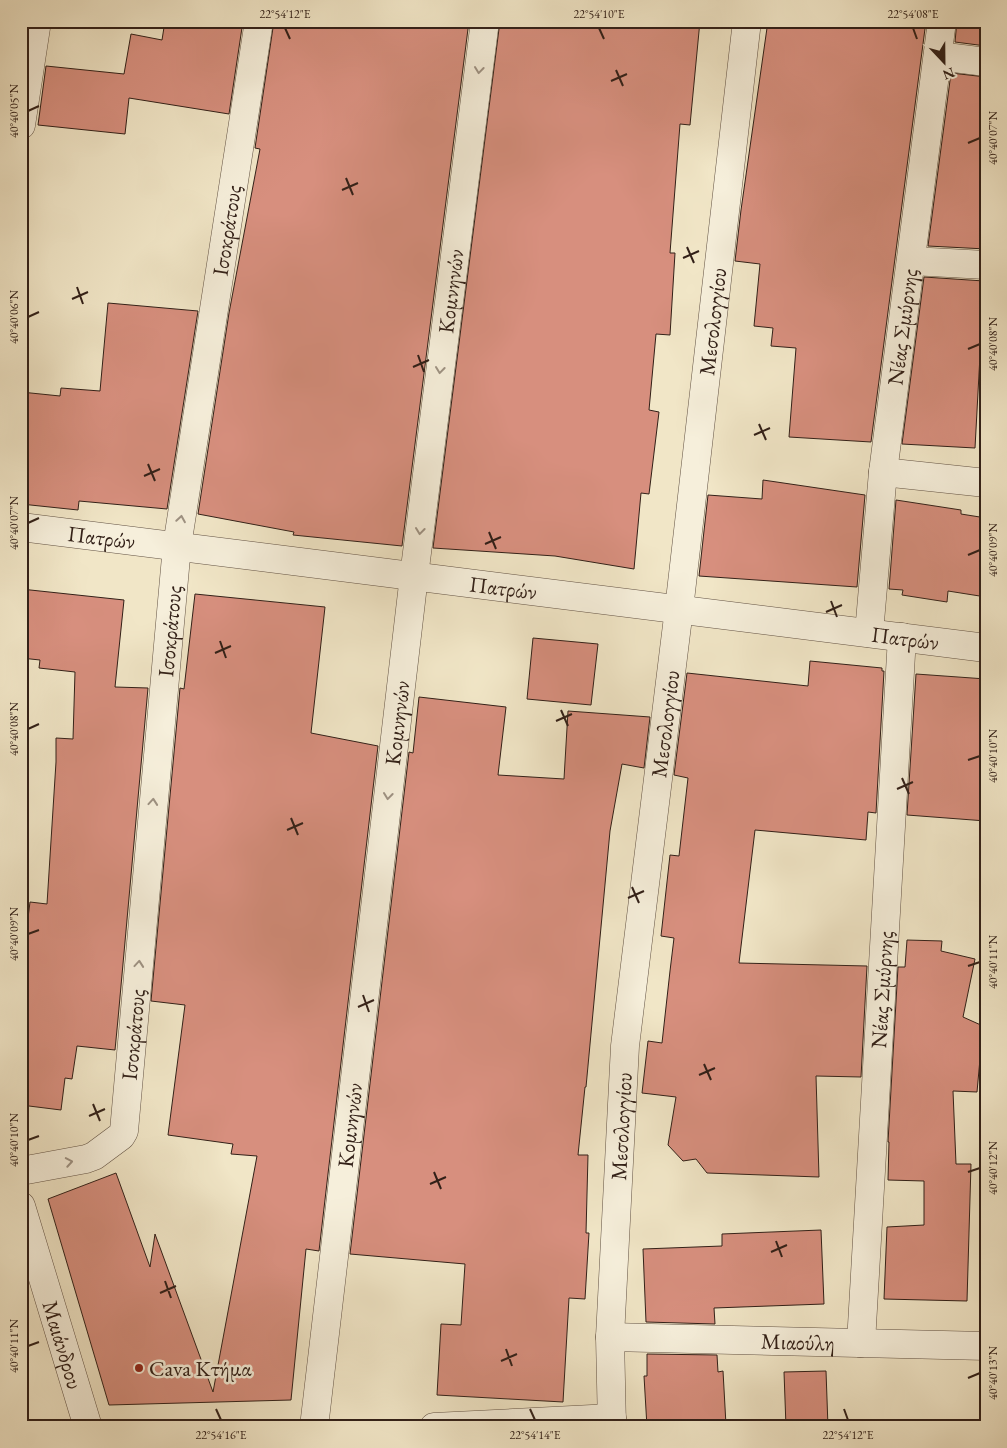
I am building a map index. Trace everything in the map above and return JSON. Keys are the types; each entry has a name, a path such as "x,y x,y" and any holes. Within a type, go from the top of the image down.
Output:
{"street":[{"path":"21,125 36,21"},
{"name":"Ισοκράτους","path":"21,1171 94,1156 121,1136 124,1131 177,546 259,21"},
{"name":"Κομνηνών","path":"314,1427 414,576 485,21"},
{"name":"Μεσολογγίου","path":"612,1423 610,1337 625,1046 679,609 747,21"},
{"name":"Νέας Σμύρνης","path":"870,633 883,472 942,21"},
{"path":"938,56 986,62"},
{"path":"911,261 986,265"},
{"path":"883,472 986,483"},
{"name":"Πατρών","path":"21,527 986,648"},
{"name":"Νέας Σμύρνης","path":"861,1343 902,637"},
{"name":"Μαιάνδρου","path":"21,1206 88,1427"},
{"name":"Μιαούλη","path":"610,1337 986,1346"},
{"path":"434,1427 612,1423"}],"building":[{"path":"165,21 243,21 229,114 129,98 125,134 38,125 46,66 124,74 131,34 162,40"},
{"path":"274,21 469,21 402,546 293,535 294,532 198,514 229,313 260,149 255,148"},
{"path":"500,21 700,21 690,125 680,124 670,253 675,253 670,335 656,334 649,410 659,412 649,494 641,493 634,569 555,556 433,548"},
{"path":"768,21 926,21 871,442 789,437 796,348 771,346 773,328 754,326 760,264 735,261"},
{"path":"957,21 986,21 986,46 955,42"},
{"path":"951,73 986,77 986,249 928,246"},
{"path":"924,277 984,281 975,448 902,444"},
{"path":"108,303 198,311 167,509 79,501 78,510 21,504 21,392 60,396 61,388 100,391"},
{"path":"763,480 865,495 857,587 699,576 708,495 762,499"},
{"path":"896,500 961,510 961,514 986,518 986,597 948,591 947,602 902,595 903,590 889,589"},
{"path":"21,589 124,600 115,687 148,688 115,1050 77,1046 72,1079 65,1078 61,1110 21,1105 21,926 27,926 30,902 47,904 56,738 73,739 75,672 39,668 40,660 21,658"},
{"path":"195,594 325,607 311,733 378,746 319,1251 306,1249 291,1400 109,1405 48,1199 116,1173 150,1267 155,1234 213,1392 257,1156 231,1154 233,1144 168,1135 185,1005 151,1001 180,688 184,689"},
{"path":"533,638 598,644 591,705 527,699"},
{"path":"810,661 882,668 882,671 884,671 876,813 868,812 866,840 755,830 739,963 867,966 861,1077 816,1076 819,1177 707,1173 696,1159 683,1161 668,1145 676,1097 642,1093 648,1041 662,1043 674,938 661,936 670,855 679,856 688,778 674,775 687,673 808,686"},
{"path":"916,674 986,679 986,821 907,815"},
{"path":"419,697 506,707 498,775 564,779 568,711 650,717 644,768 622,764 610,831 578,1155 588,1155 586,1233 589,1233 585,1299 569,1298 563,1402 437,1395 441,1324 461,1325 465,1264 350,1254 409,752 413,753"},
{"path":"907,940 942,941 941,951 975,959 963,1017 983,1026 977,1092 953,1091 956,1164 971,1164 967,1301 884,1299 887,1227 924,1225 924,1181 888,1180 888,1142 898,967 905,967"},
{"path":"821,1230 824,1304 714,1308 715,1324 646,1322 643,1249 722,1246 722,1234"},
{"path":"647,1354 717,1355 718,1372 723,1371 726,1425 647,1427 644,1376 647,1376"},
{"path":"826,1371 828,1427 786,1427 784,1372"}],"place":[{"name":"Cava Κτήμα","path":"139,1368"}]}
